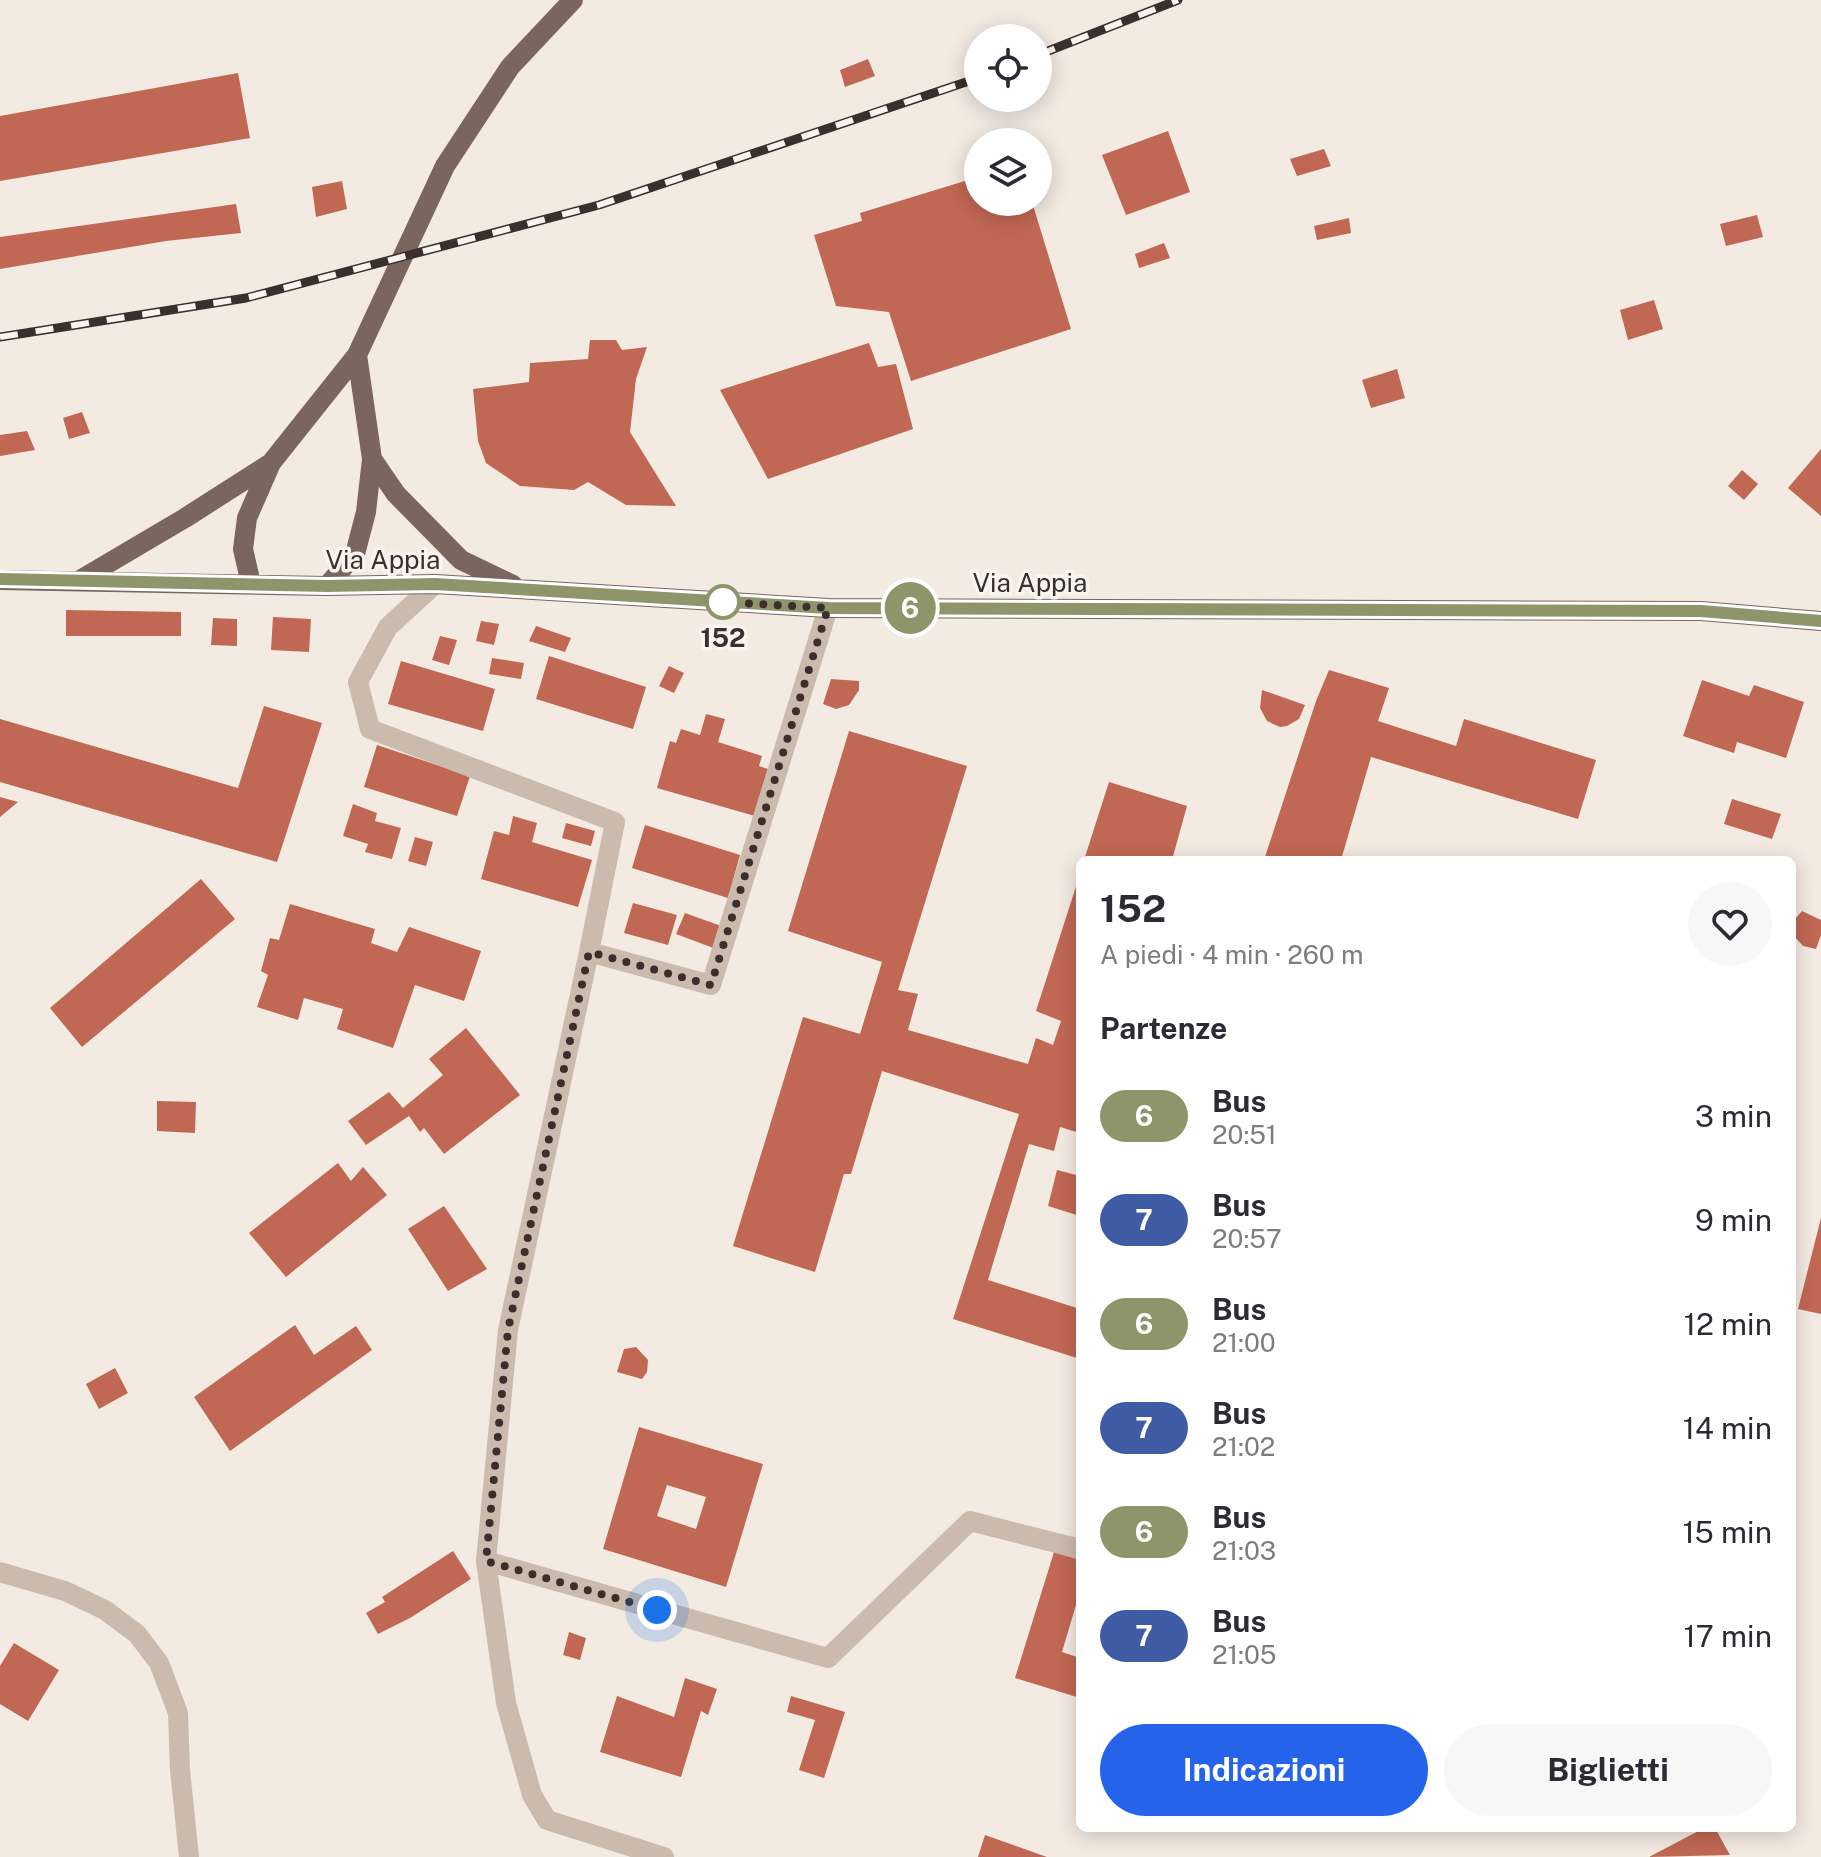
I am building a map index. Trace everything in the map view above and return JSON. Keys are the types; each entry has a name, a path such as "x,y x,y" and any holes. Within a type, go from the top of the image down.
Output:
{"main road":[{"path":"251,584 243,549 247,518 271,463 357,355 445,166 510,67 573,0"},
{"path":"327,586 355,554 366,512 372,459 357,355"},
{"path":"372,459 396,494 461,560 525,590"},
{"path":"78,581 271,463"},
{"name":"Via Appia","path":"0,580 327,586 435,584 828,608 1701,611 1821,621"}],"street":[{"path":"435,584 388,627 358,682 370,729 615,822 508,1330 486,1561 506,1703 532,1795 547,1820 664,1857"},
{"path":"589,952 711,985 828,608"},
{"path":"486,1561 828,1658 970,1521 1076,1548"},
{"path":"0,1572 65,1591 105,1610 137,1634 159,1663 178,1713 189,1857"}],"building":[{"path":"868,59 875,76 845,87 840,70"},
{"path":"238,73 250,138 0,181 0,116"},
{"path":"1168,131 1190,192 1126,215 1102,155"},
{"path":"1324,149 1331,166 1297,176 1290,159"},
{"path":"342,181 347,209 316,217 312,187"},
{"path":"964,181 964,216 1036,216 1071,329 911,381 889,312 836,306 814,235 862,221 860,213"},
{"path":"236,204 241,233 166,241 0,269 0,237"},
{"path":"1757,215 1763,237 1726,246 1720,224"},
{"path":"1349,218 1351,233 1317,240 1314,226"},
{"path":"1164,243 1170,258 1139,268 1135,254"},
{"path":"1654,300 1663,329 1628,340 1620,310"},
{"path":"590,340 616,340 622,350 647,347 636,379 630,432 676,506 626,505 588,482 574,490 520,486 486,463 478,441 473,389 529,382 530,363 588,359"},
{"path":"869,343 878,367 896,364 913,429 768,479 720,390"},
{"path":"1397,369 1405,398 1371,408 1362,380"},
{"path":"82,412 90,433 69,439 63,418"},
{"path":"27,431 35,450 0,456 0,435"},
{"path":"1821,449 1821,516 1788,488"},
{"path":"1742,470 1758,484 1744,500 1728,486"},
{"path":"66,610 181,612 181,636 66,636"},
{"path":"273,617 311,619 309,652 271,650"},
{"path":"213,618 237,619 237,646 211,645"},
{"path":"481,621 499,624 494,645 476,641"},
{"path":"536,626 571,638 565,652 529,641"},
{"path":"440,636 457,640 449,665 432,660"},
{"path":"549,656 646,687 633,729 536,699"},
{"path":"492,658 524,663 521,679 489,674"},
{"path":"401,661 495,689 483,731 388,704"},
{"path":"669,666 684,673 674,693 659,686"},
{"path":"1329,670 1389,688 1378,721 1456,746 1464,719 1596,760 1578,819 1371,757 1342,856 1265,856"},
{"path":"831,679 859,681 859,690 849,705 836,709 823,704"},
{"path":"1702,680 1749,696 1754,685 1804,702 1786,758 1737,742 1734,753 1683,736"},
{"path":"1262,690 1305,705 1299,719 1280,727 1267,721 1260,708"},
{"path":"264,706 322,723 277,862 0,782 0,719 238,788"},
{"path":"706,714 725,719 718,742 762,756 759,766 768,769 755,816 657,788 670,741 676,743 681,729 700,735"},
{"path":"849,731 967,766 898,990 918,994 908,1030 1028,1064 1036,1038 1053,1045 1061,1021 1036,1011 1076,886 1076,1132 1060,1127 1054,1151 1029,1144 988,1280 1076,1308 1076,1358 953,1319 1019,1114 882,1071 851,1174 844,1174 815,1272 733,1246 803,1017 860,1034 882,962 788,931"},
{"path":"377,745 470,776 457,816 364,787"},
{"path":"1109,782 1187,806 1173,856 1085,856"},
{"path":"0,797 18,802 0,817"},
{"path":"1732,799 1781,814 1772,839 1724,824"},
{"path":"353,804 377,813 375,821 401,828 392,859 365,852 368,844 343,836"},
{"path":"513,816 537,823 532,842 592,860 578,907 481,879 494,831 509,835"},
{"path":"566,823 595,831 591,846 562,838"},
{"path":"645,825 740,855 728,898 632,868"},
{"path":"415,837 433,842 426,866 408,861"},
{"path":"201,879 235,919 82,1047 50,1008"},
{"path":"633,903 677,915 668,945 624,933"},
{"path":"290,904 375,929 371,943 397,952 409,927 481,951 464,1001 415,985 393,1048 337,1029 343,1009 304,998 298,1020 257,1007 268,975 261,971 270,938 279,940"},
{"path":"1802,911 1821,920 1821,935 1816,949 1803,946 1796,938 1796,918"},
{"path":"685,913 724,927 716,949 676,934"},
{"path":"466,1028 520,1095 444,1154 424,1128 420,1132 409,1116 366,1145 348,1121 389,1092 403,1108 443,1075 429,1059"},
{"path":"157,1101 196,1102 195,1133 157,1131"},
{"path":"338,1163 351,1181 363,1167 387,1195 286,1277 249,1233"},
{"path":"1057,1170 1076,1175 1076,1215 1048,1206"},
{"path":"444,1206 487,1269 448,1291 408,1229"},
{"path":"1821,1218 1821,1314 1798,1309"},
{"path":"295,1325 314,1355 356,1326 372,1350 230,1451 194,1397"},
{"path":"636,1347 648,1360 647,1372 642,1379 617,1372 624,1349"},
{"path":"115,1368 128,1393 99,1409 86,1384"},
{"path":"639,1427 763,1464 726,1587 603,1549","holes":["667,1485 706,1497 696,1529 657,1516"]},
{"path":"453,1551 471,1579 410,1618 378,1634 366,1613 385,1602 382,1597"},
{"path":"1054,1552 1076,1559 1076,1605 1062,1652 1076,1657 1076,1697 1015,1678"},
{"path":"569,1632 586,1638 580,1660 563,1655"},
{"path":"14,1643 59,1670 28,1721 0,1704 0,1666"},
{"path":"685,1678 717,1689 708,1715 701,1711 681,1777 600,1752 617,1696 674,1717"},
{"path":"791,1696 845,1712 824,1778 799,1770 815,1720 787,1712"},
{"path":"1696,1832 1717,1832 1730,1855 1649,1857"},
{"path":"985,1835 1047,1857 978,1857"}],"railway":[{"path":"1052,50 1178,0"},
{"path":"0,337 246,298 599,205 964,83"}],"bus line":[{"name":"6","path":"0,579 327,586 435,584 828,608 1701,611 1821,621"}],"place":[{"name":"152","path":"723,602"}],"route":[{"path":"657,1610 486,1561 508,1330 589,952 711,985 828,608 723,602"}]}
